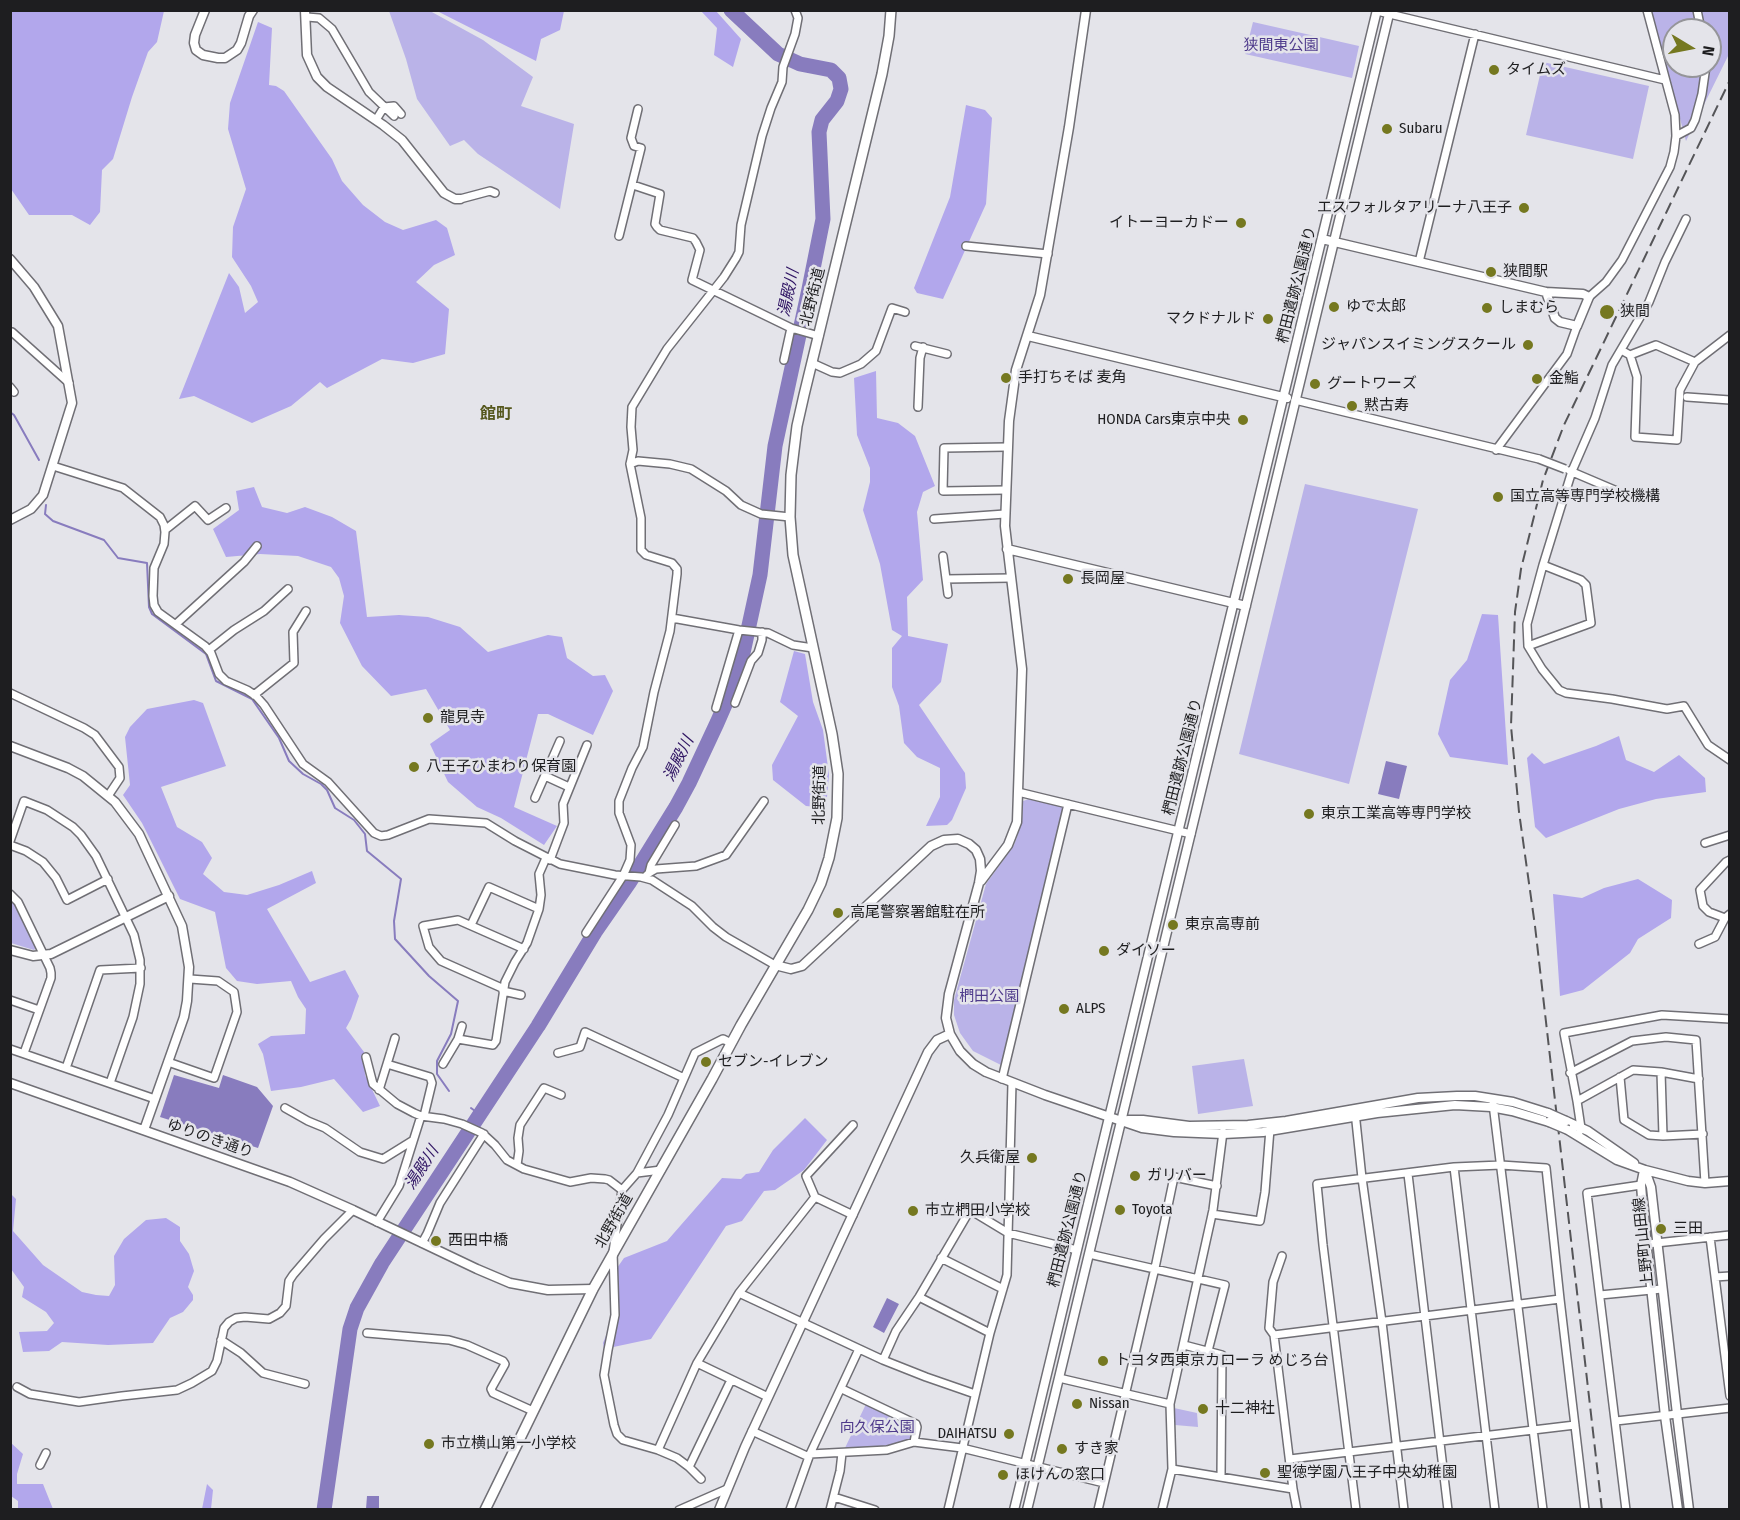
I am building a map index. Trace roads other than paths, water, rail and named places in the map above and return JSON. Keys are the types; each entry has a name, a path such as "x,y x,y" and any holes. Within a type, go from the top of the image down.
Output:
{"main road":[{"name":"北野街道","path":"484,1509 593,1289 816,894 829,858 837,818 836,757 793,555 790,517 791,475 797,426 882,74 891,10"}],"street":[{"path":"205,10 195,35 196,50 203,55 225,58 237,50 241,44 253,10"},
{"path":"586,933 624,876 630,860 631,845 619,813 619,801 643,747 672,618 677,574 672,564 645,555 641,550 641,518 630,464 633,450 631,420 634,403 667,349 713,291 739,252 741,225 762,136 782,82 783,67 795,34 798,18 795,10"},
{"path":"979,883 1004,851 1017,822 1022,669 1007,549 1005,514 1009,422 1016,370 1040,300 1086,10"},
{"path":"1496,450 1567,354 1589,297 1606,282 1622,260 1670,167 1677,136 1675,115 1647,10"},
{"path":"1377,11 1389,12 1665,80"},
{"name":"椚田遺跡公園通り","path":"1014,1509 1377,11"},
{"name":"椚田遺跡公園通り","path":"1027,1509 1389,12"},
{"path":"397,115 384,107 369,92 332,29 319,18 306,14 307,55 317,76 327,87 402,140 444,193 455,199 490,191 495,193"},
{"path":"1419,262 1475,34"},
{"path":"1677,136 1691,128 1695,120 1704,78"},
{"path":"376,120 384,107"},
{"path":"619,236 641,148 634,146 631,138 638,109"},
{"path":"633,185 660,194 655,224 660,230 693,238 700,250 692,280 792,329 819,336"},
{"path":"1686,219 1649,302 1612,365 1595,418 1569,470 1527,624 1528,646 1542,669 1559,690 1566,693 1667,709 1684,706 1708,745 1730,760"},
{"path":"1322,239 1546,292 1583,294 1589,297"},
{"path":"966,246 1048,254"},
{"path":"10,260 34,286 55,319 60,332 72,399 71,409 45,491 31,509 10,520"},
{"path":"1546,292 1555,318 1560,322 1577,326"},
{"path":"812,363 840,373 861,363 876,351 892,308 905,312"},
{"path":"784,360 792,329"},
{"path":"10,333 12,332 70,383"},
{"path":"1621,350 1630,355 1637,377 1635,437 1677,440 1680,390 1695,362 1730,335"},
{"path":"1028,336 1539,459 1617,491"},
{"path":"1630,355 1656,345 1695,362"},
{"path":"918,407 919,346 947,354"},
{"path":"1687,398 1730,400"},
{"path":"1006,490 943,491 944,448 1007,447"},
{"path":"630,464 638,461 670,464 691,469 726,491 741,505 760,514 790,517"},
{"path":"53,466 123,488 156,513 163,522 165,530 164,544 154,568 154,605 160,614 209,650 219,674 226,681 254,695 264,705 303,764 328,782 374,833 388,836 429,819 481,822 494,827 548,859 567,866 624,876 645,875 656,869 696,866 726,855 764,801"},
{"path":"165,530 195,506 208,520 226,508"},
{"path":"934,519 1005,514"},
{"path":"176,624 244,562 257,546"},
{"path":"1007,549 1246,606"},
{"path":"943,556 948,594"},
{"path":"1528,646 1591,622 1586,585 1581,580 1543,566"},
{"path":"946,579 1011,578"},
{"path":"209,650 234,630 264,611 288,589"},
{"path":"254,695 294,663 293,632 306,611"},
{"path":"672,618 768,633 793,645 813,648"},
{"path":"716,708 740,630"},
{"path":"735,703 751,661 758,653 762,640 759,632"},
{"path":"10,693 95,735 119,767 120,778 108,796"},
{"path":"535,798 560,741"},
{"path":"458,1040 495,1044 509,973 524,949 539,909 542,895 539,874 564,823 563,804 586,744"},
{"path":"10,746 83,776 124,812 139,834 169,896 185,936 190,979 184,1017 144,1130"},
{"path":"545,776 569,787"},
{"path":"1018,792 1191,834"},
{"path":"108,879 67,900 56,878 43,862 10,843 24,801 55,814 81,835 96,856 108,879 138,950 141,968 136,1007 110,1083"},
{"path":"1002,1079 1068,804"},
{"path":"645,875 675,825"},
{"path":"1705,843 1730,835"},
{"path":"645,875 692,906 726,937 775,965 791,969 802,966 925,852 938,842 958,839 974,848 981,864 979,883 947,1002 946,1018 950,1034 960,1051 973,1064 1002,1079 1121,1120 1143,1120 1223,1130 1270,1127 1437,1096 1475,1096 1493,1103 1513,1102 1579,1132 1645,1170 1669,1178 1705,1183 1730,1181"},
{"path":"1700,944 1715,937 1727,916 1709,912 1703,906 1701,890 1730,860"},
{"path":"471,925 489,887 539,909"},
{"path":"10,894 18,902 50,968 51,978 24,1053"},
{"path":"10,950 33,956 44,956 169,896"},
{"path":"521,995 504,990 441,961 429,947 423,926 458,920 524,949"},
{"path":"66,1068 100,970 141,968"},
{"path":"168,1062 214,1078 237,1012 234,992 218,981 190,979"},
{"path":"10,1000 39,1010"},
{"path":"1579,1132 1577,1101 1564,1033 1662,1015 1730,1019"},
{"path":"443,1064 458,1040 462,1026"},
{"path":"558,1053 580,1047 585,1032 684,1078"},
{"path":"719,1509 752,1431 928,1052 937,1040 950,1034"},
{"path":"1570,1073 1632,1041 1666,1037 1696,1040 1705,1183"},
{"path":"379,1090 395,1038"},
{"path":"701,1479 677,1458 623,1440 617,1434 604,1375 615,1315 614,1252 622,1190 637,1173 668,1115 695,1053 723,1039 731,1043"},
{"path":"10,1049 155,1099"},
{"path":"366,1057 373,1084 397,1104 422,1116 437,1117 464,1125 483,1134 507,1160 524,1169 564,1182 591,1178 605,1179 622,1190"},
{"path":"377,1222 399,1186 432,1083 430,1077 387,1064"},
{"path":"1577,1101 1633,1070 1661,1072 1699,1079"},
{"path":"1661,1072 1663,1136"},
{"path":"1620,1077 1624,1120 1649,1135 1703,1134"},
{"name":"ゆりのき通り","path":"10,1083 266,1173 353,1210 422,1243"},
{"path":"948,1509 990,1333 1007,1275 1012,1083"},
{"path":"517,1165 520,1125 544,1088 561,1095"},
{"path":"1493,1103 1543,1509"},
{"path":"285,1108 325,1128 360,1152 382,1159 412,1141"},
{"path":"1355,1113 1404,1509"},
{"path":"853,1125 806,1176 815,1197 853,1215"},
{"path":"1212,1214 1260,1221 1265,1192 1270,1127"},
{"path":"1162,1509 1172,1469 1170,1404 1212,1214 1223,1130"},
{"path":"483,1134 440,1203 422,1243 518,1286 548,1290 593,1289"},
{"path":"1356,1509 1317,1184 1454,1167 1501,1165 1546,1168 1585,1509"},
{"path":"1454,1167 1495,1509"},
{"path":"637,1173 661,1170"},
{"name":"上野町山田線","path":"1645,1170 1641,1185 1665,1416 1678,1509"},
{"name":"上野町山田線","path":"1645,1170 1651,1187 1689,1509"},
{"path":"1408,1174 1448,1509"},
{"path":"1098,1509 1174,1178 1217,1186"},
{"path":"1626,1509 1587,1193 1641,1185"},
{"path":"658,1450 696,1363 739,1293 815,1197"},
{"path":"17,1387 30,1394 79,1402 177,1390 192,1383 212,1371 217,1361 224,1328 229,1322 245,1317 269,1319 280,1313 286,1306 289,1281 293,1275 353,1210"},
{"path":"883,1360 896,1331 919,1297 970,1210 1008,1233 1077,1250"},
{"path":"1647,1244 1730,1235"},
{"path":"1710,1237 1730,1396"},
{"path":"1089,1254 1225,1285 1208,1351"},
{"path":"1282,1256 1273,1282 1269,1328 1274,1335 1297,1509"},
{"path":"941,1258 1003,1289"},
{"path":"1714,1277 1730,1276"},
{"path":"1600,1295 1662,1288"},
{"path":"739,1293 883,1360 975,1394"},
{"path":"919,1297 990,1333"},
{"path":"1274,1335 1560,1299"},
{"path":"367,1333 449,1340 504,1361 505,1364 491,1389 494,1393 533,1411"},
{"path":"221,1340 241,1353 263,1374 305,1384"},
{"path":"1184,1345 1222,1355 1221,1477"},
{"path":"790,1509 809,1456 859,1349"},
{"path":"1658,1352 1670,1351"},
{"path":"696,1363 768,1397"},
{"path":"1059,1378 1170,1404"},
{"path":"689,1467 731,1380"},
{"path":"842,1389 916,1424 914,1442"},
{"path":"1616,1421 1730,1408"},
{"path":"1290,1459 1575,1425"},
{"path":"752,1431 809,1456 887,1450 914,1442 962,1448 1104,1483"},
{"path":"40,1465 45,1453"},
{"path":"830,1509 840,1471 842,1453"},
{"path":"1672,1470 1684,1468"},
{"path":"1172,1469 1293,1489"},
{"path":"679,1509 727,1489"},
{"path":"834,1497 875,1509"}],"waterway":[{"name":"湯殿川","path":"324,1510 350,1329 357,1308 382,1263 538,1026 595,932 629,883 676,807 731,691 743,653 760,575 775,446 823,219 819,132 822,120 837,101 841,89 839,78 831,70 800,64 778,54 731,10"},
{"path":"10,412 14,415 39,460"},
{"path":"46,505 45,514 53,521 104,540 118,558 147,563 149,607 152,614 206,654 216,681 252,699 279,738 289,761 303,774 327,790 335,808 354,820 365,834 367,851 401,879 394,921 395,939 429,976 458,1001 451,1034 437,1061 437,1074 449,1091"},
{"path":"471,1108 479,1114"}],"railway":[{"path":"1602,1510 1535,926 1519,812 1511,726 1515,612 1521,569 1543,480 1564,425 1730,80"}],"place":[{"name":"タイムズ","path":"1494,70"},
{"name":"Subaru","path":"1387,129"},
{"name":"エスフォルタアリーナ八王子","path":"1524,208"},
{"name":"イトーヨーカドー","path":"1241,223"},
{"name":"狭間駅","path":"1491,272"},
{"name":"ゆで太郎","path":"1334,307"},
{"name":"しまむら","path":"1487,308"},
{"name":"狭間","path":"1607,312"},
{"name":"マクドナルド","path":"1268,319"},
{"name":"ジャパンスイミングスクール","path":"1528,345"},
{"name":"手打ちそば 麦角","path":"1006,378"},
{"name":"金鮨","path":"1537,379"},
{"name":"グートワーズ","path":"1315,384"},
{"name":"黙古寿","path":"1352,406"},
{"name":"HONDA Cars東京中央","path":"1243,420"},
{"name":"国立高等専門学校機構","path":"1498,497"},
{"name":"長岡屋","path":"1068,579"},
{"name":"龍見寺","path":"428,718"},
{"name":"八王子ひまわり保育園","path":"414,767"},
{"name":"東京工業高等専門学校","path":"1309,814"},
{"name":"高尾警察署館駐在所","path":"838,913"},
{"name":"東京高専前","path":"1173,925"},
{"name":"ダイソー","path":"1104,951"},
{"name":"ALPS","path":"1064,1009"},
{"name":"セブン-イレブン","path":"706,1062"},
{"name":"久兵衛屋","path":"1032,1158"},
{"name":"ガリバー","path":"1135,1176"},
{"name":"Toyota","path":"1120,1210"},
{"name":"市立椚田小学校","path":"913,1211"},
{"name":"三田","path":"1661,1229"},
{"name":"西田中橋","path":"436,1241"},
{"name":"トヨタ西東京カローラ めじろ台","path":"1103,1361"},
{"name":"Nissan","path":"1077,1404"},
{"name":"十二神社","path":"1203,1409"},
{"name":"DAIHATSU","path":"1009,1434"},
{"name":"市立横山第一小学校","path":"429,1444"},
{"name":"すき家","path":"1062,1449"},
{"name":"聖徳学園八王子中央幼稚園","path":"1265,1473"},
{"name":"ほけんの窓口","path":"1003,1475"}],"district":[{"name":"館町","path":"496,415"}],"park label":[{"name":"狭間東公園","path":"1281,46"},
{"name":"椚田公園","path":"989,997"},
{"name":"向久保公園","path":"877,1428"}]}
